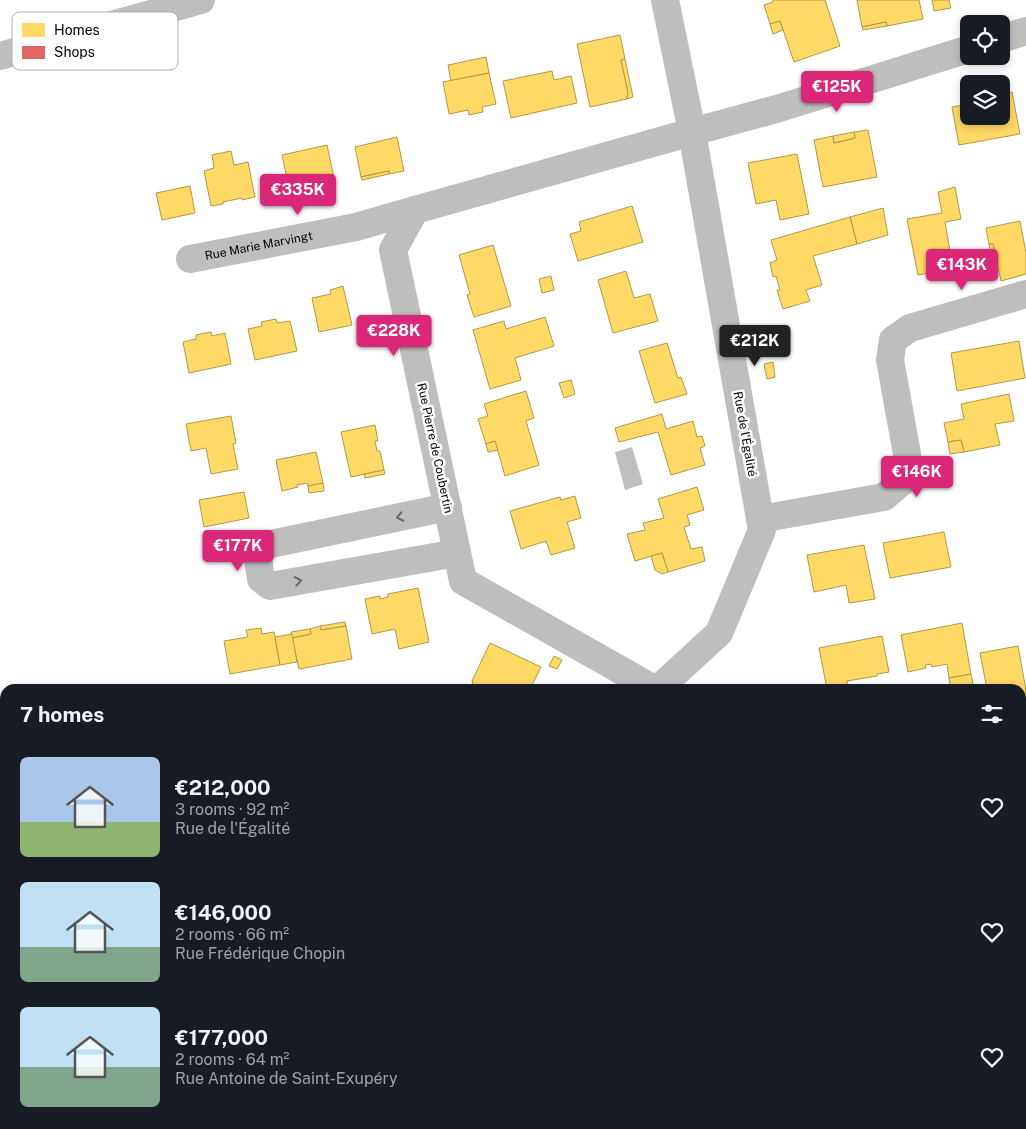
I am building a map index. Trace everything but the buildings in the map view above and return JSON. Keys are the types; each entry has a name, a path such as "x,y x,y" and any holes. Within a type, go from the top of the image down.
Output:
{"street":[{"path":"158,12 201,0"},
{"name":"Rue de l'Égalité","path":"663,684 719,633 762,530 692,132 665,0"},
{"path":"1010,36 1026,31"},
{"path":"415,210 780,108 960,52"},
{"name":"Rue Marie Marvingt","path":"190,260 356,227 415,210"},
{"name":"Rue Pierre de Coubertin","path":"415,210 393,250 463,581 645,684"},
{"path":"760,519 884,497 904,480 907,454 890,360 893,340 910,328 1026,294"},
{"path":"448,507 261,546 258,560 262,579 270,586 457,553"}],"shaded area":[{"path":"632,447 643,484 625,490 615,452"}]}
